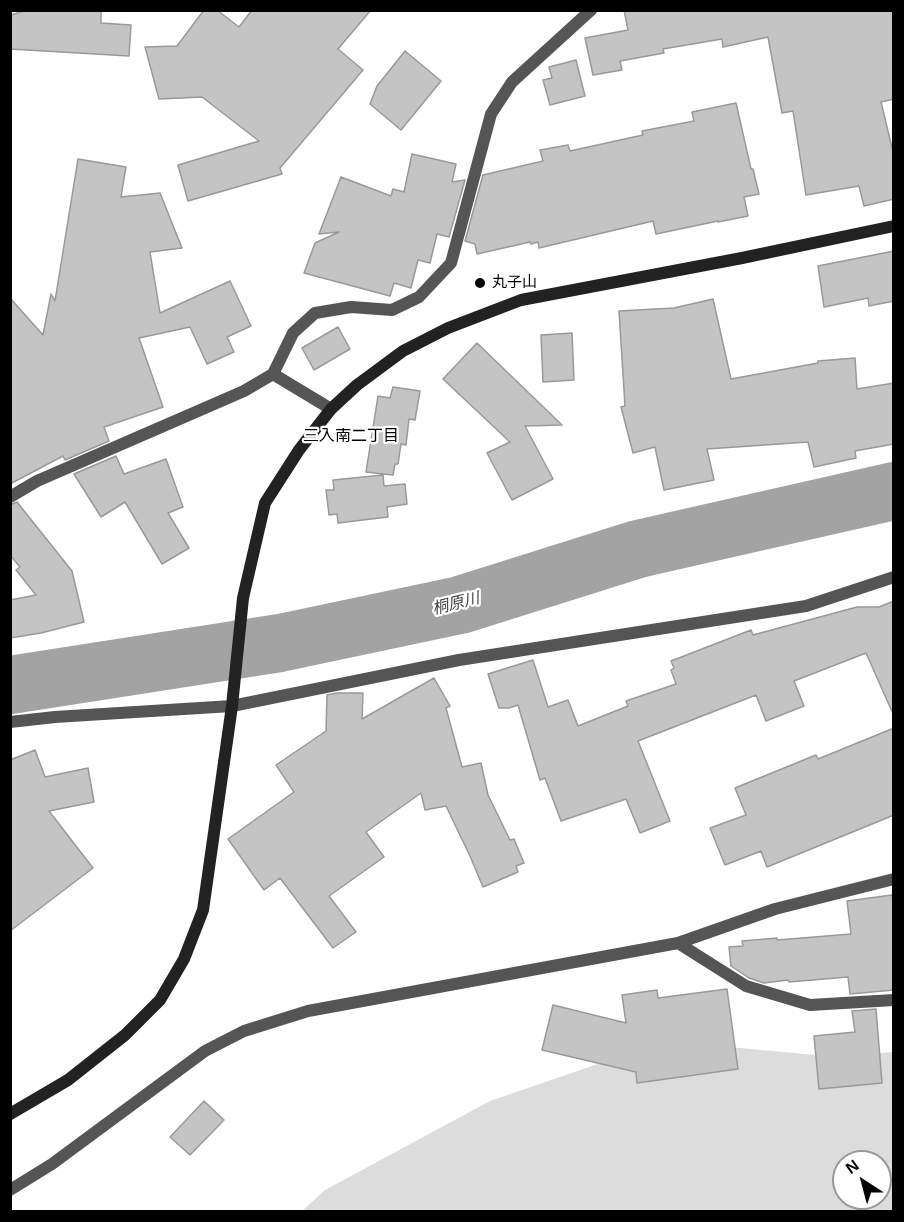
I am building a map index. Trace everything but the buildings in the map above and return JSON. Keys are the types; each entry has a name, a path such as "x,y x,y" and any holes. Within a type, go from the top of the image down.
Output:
{"street":[{"path":"10,497 37,481 244,391 273,374 293,333 315,313 351,307 392,310 419,297 451,263 491,114 512,82 591,10"},
{"path":"10,1114 68,1080 125,1035 160,1000 184,958 203,910 232,706 243,597 265,503 299,450 331,409 357,385 403,351 448,328 521,300 742,258 894,226"},
{"path":"273,374 331,409"},
{"path":"10,722 232,706 459,660 806,606 894,577"},
{"path":"10,1191 52,1164 205,1050 244,1031 308,1011 678,943 775,909 894,879"},
{"path":"678,943 746,986 810,1005 894,1000"}],"shaded area":[{"path":"665,1041 837,1057 893,1052 893,1211 301,1212 325,1190 490,1101"}],"waterway":[{"name":"桐原川","path":"10,685 280,643 460,605 638,549 894,491"}],"place":[{"name":"丸子山","path":"480,283"}],"district":[{"name":"三入南二丁目","path":"351,437"}]}
